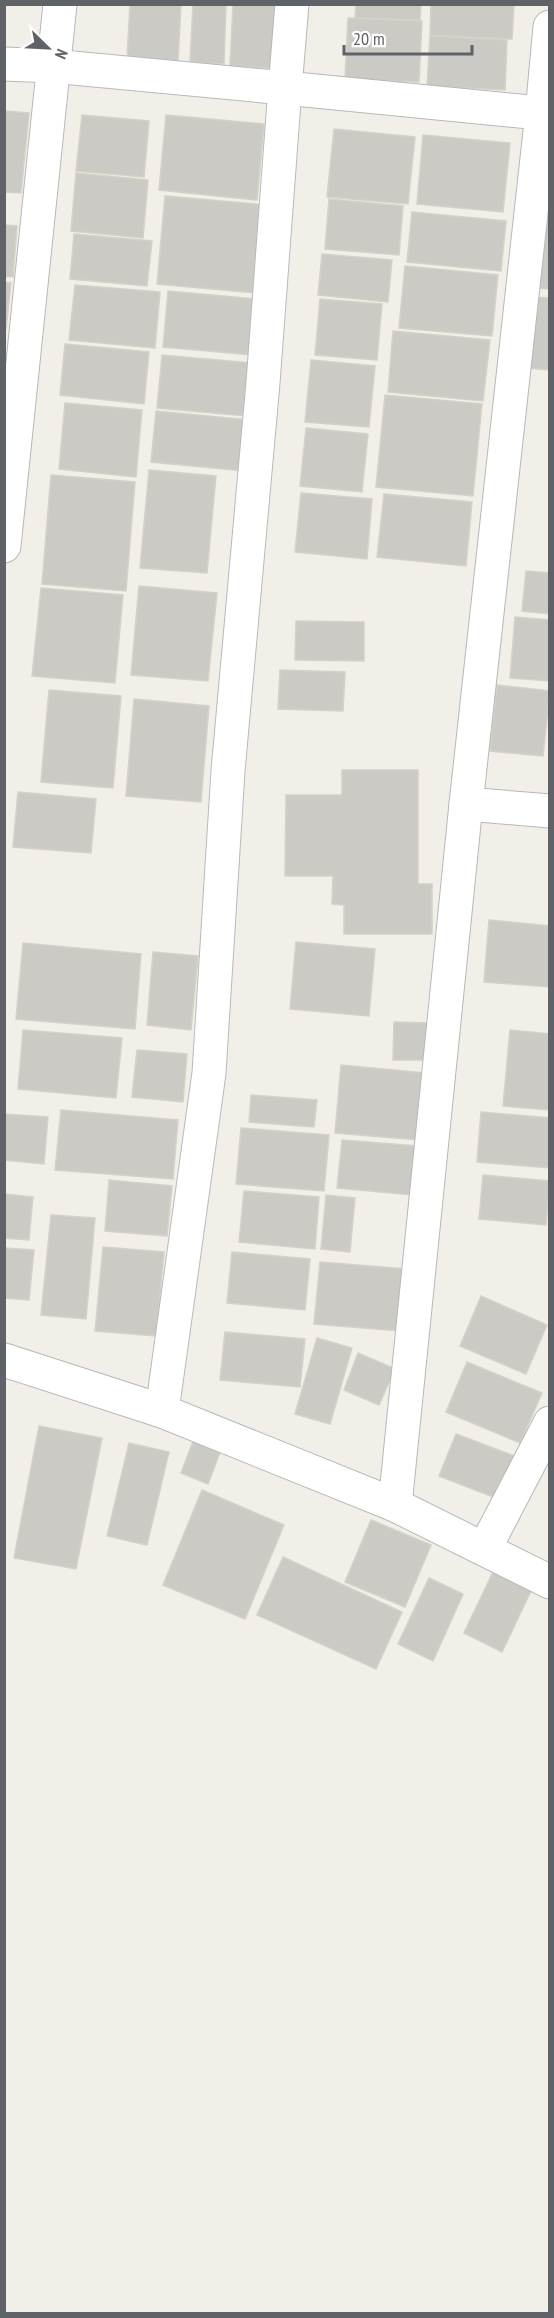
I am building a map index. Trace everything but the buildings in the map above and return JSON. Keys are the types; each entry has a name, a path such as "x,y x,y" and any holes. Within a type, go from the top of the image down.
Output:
{"street":[{"path":"4,546 60,4"},
{"path":"162,1411 209,1073 228,771 263,383 292,4"},
{"path":"395,1505 466,804 546,113 549,27"},
{"path":"4,64 52,66 546,113"},
{"path":"466,804 549,811"},
{"path":"4,1360 162,1411 395,1505 549,1582"},
{"path":"485,1548 549,1423"}]}
